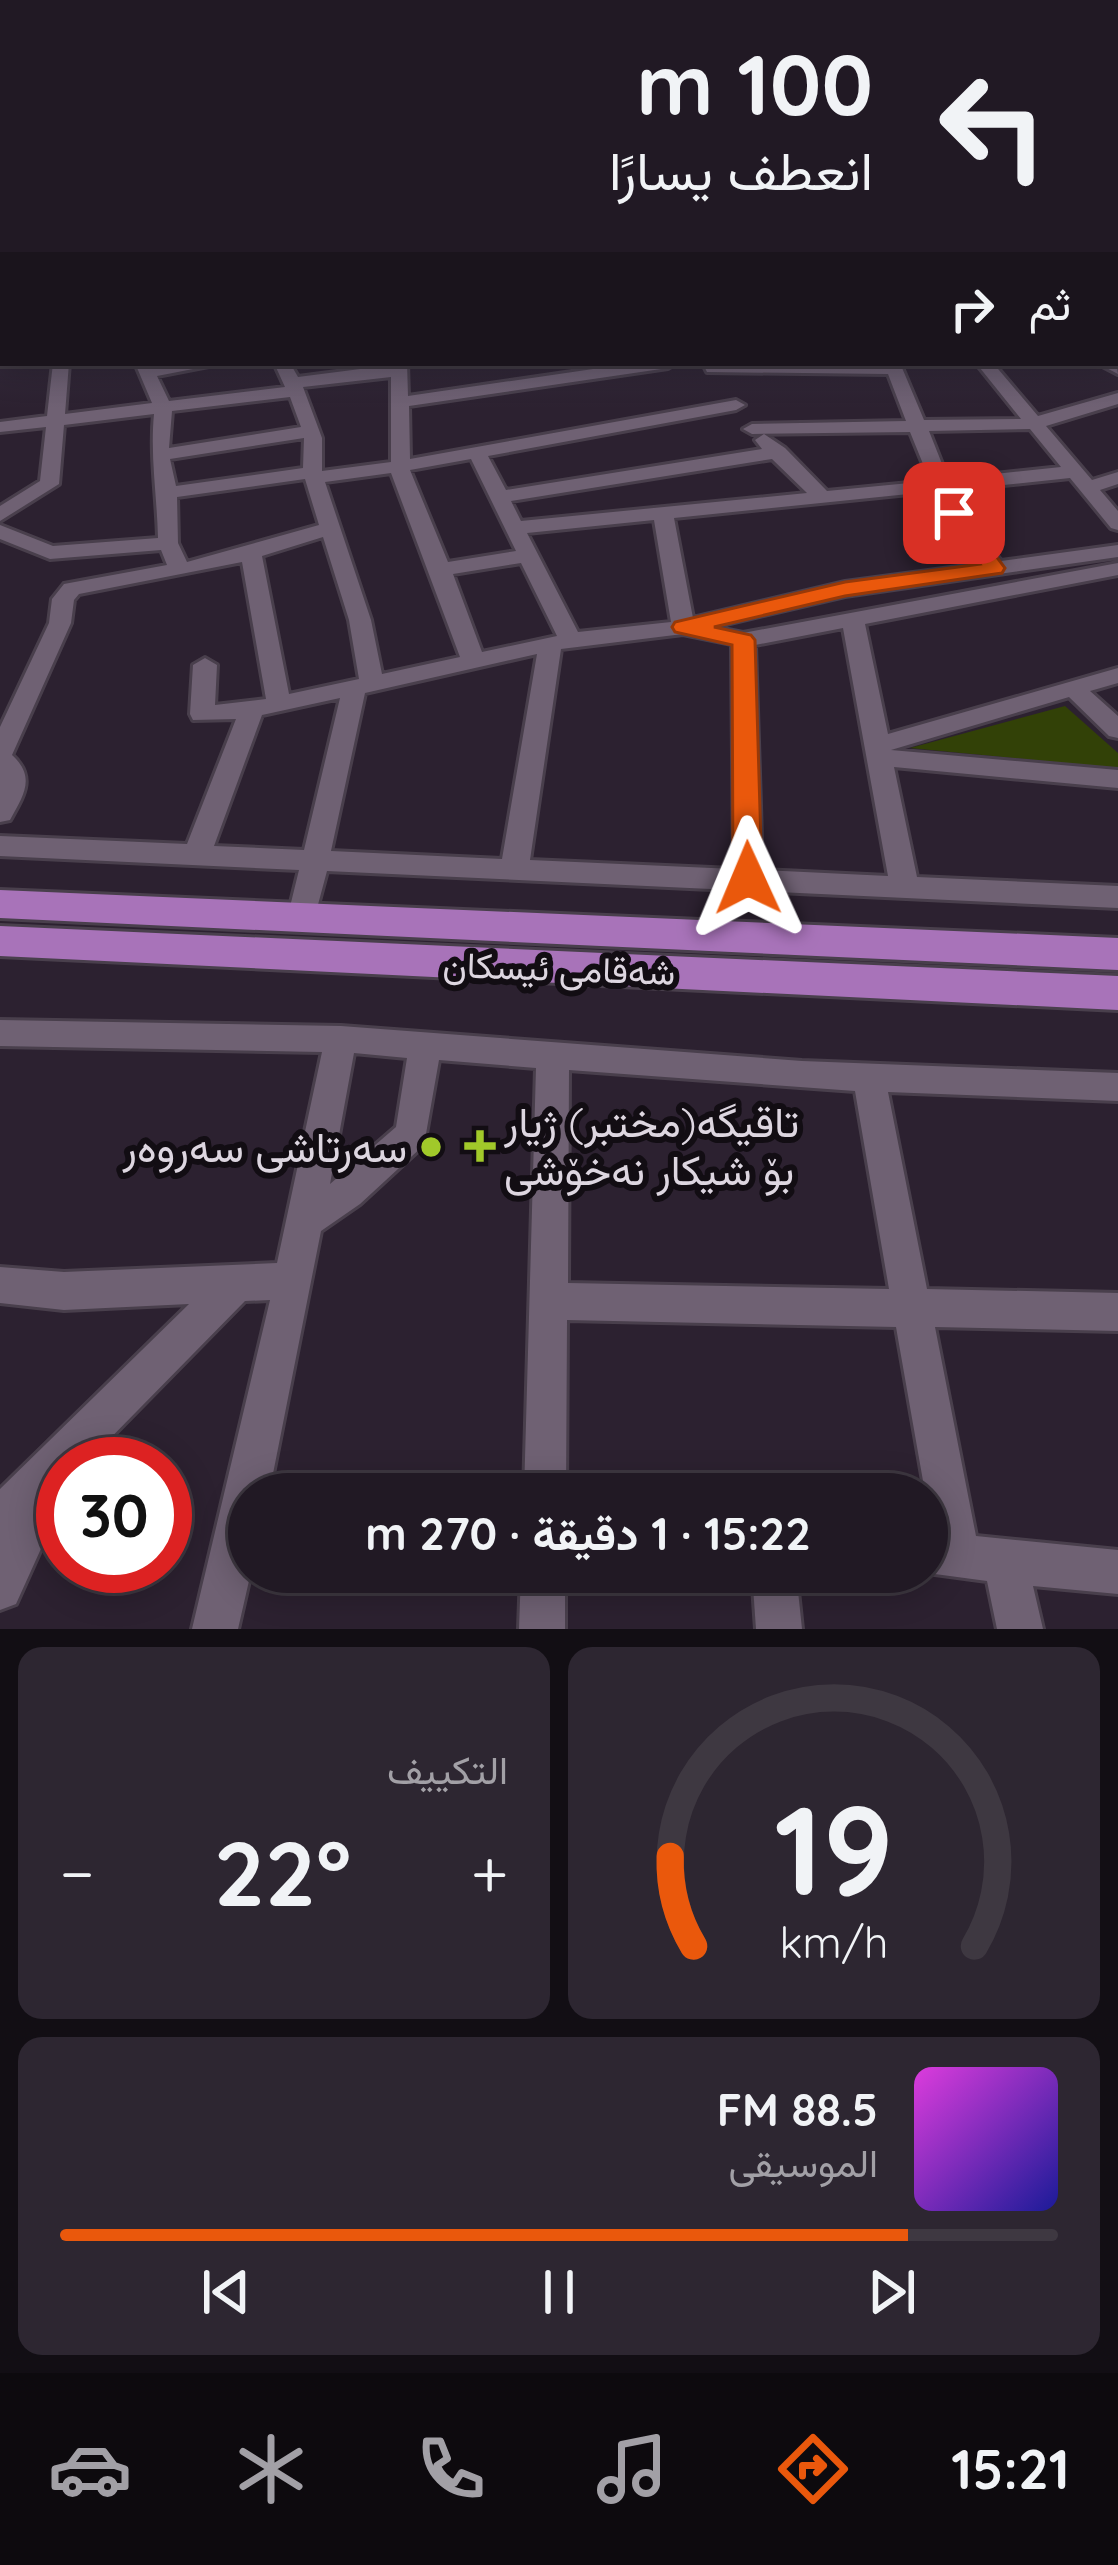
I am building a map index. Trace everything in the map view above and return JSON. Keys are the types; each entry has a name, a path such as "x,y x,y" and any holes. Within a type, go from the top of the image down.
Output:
{"main road":[{"name":"شەقامی ئیسکان","path":"0,904 1118,954"},
{"name":"شەقامی ئیسکان","path":"0,941 1118,993"}],"street":[{"path":"61,366 49,484 1,530 50,554 168,544"},
{"path":"402,402 648,366"},
{"path":"714,366 752,429 824,499"},
{"path":"770,367 893,366 937,485 994,568"},
{"path":"985,366 1118,524"},
{"path":"0,428 163,407 290,379 400,367 401,476 473,660"},
{"path":"147,368 163,407 159,455 168,544 180,570"},
{"path":"290,379 305,409 307,431 313,438 314,474 360,620 363,687 314,859 302,919"},
{"path":"752,429 1032,424 1118,398"},
{"path":"166,493 402,466 736,405"},
{"path":"159,455 307,431"},
{"path":"477,452 515,528 560,642 515,868"},
{"path":"500,497 778,452"},
{"path":"515,528 937,485 1118,478"},
{"path":"663,515 683,627"},
{"path":"0,813 14,787 13,770 0,756 60,622 62,599 72,589 180,570 331,528"},
{"path":"205,665 202,714 266,708 560,642 683,627 845,589 1118,551"},
{"path":"197,854 266,708 251,552"},
{"path":"440,570 527,556"},
{"path":"683,627 743,640 1118,568"},
{"path":"853,620 904,884"},
{"path":"743,640 748,878"},
{"path":"879,751 1118,676"},
{"path":"1073,688 1118,730"},
{"path":"879,751 1118,779"},
{"path":"0,846 1118,897"},
{"path":"0,1033 341,1039 869,1078 1118,1087"},
{"path":"256,1473 341,1039"},
{"path":"303,1223 347,1192 412,1134 425,1047"},
{"path":"545,1473 553,1056"},
{"path":"869,1078 911,1308 932,1473"},
{"path":"0,1285 64,1292 291,1281"},
{"path":"84,1437 235,1286"},
{"path":"549,1301 1118,1312"},
{"path":"0,1519 36,1484"},
{"path":"0,1588 36,1511"},
{"path":"948,1555 1118,1572"},
{"path":"1005,1560 1020,1629"},
{"path":"215,1629 228,1589"},
{"path":"542,1629 543,1593"},
{"path":"776,1593 779,1629"}],"green space":[{"path":"1065,706 1118,753 1118,768 910,748"}],"place":[{"name":"تاقیگە(مختبر) ژیار بۆ شیکار نەخۆشی","path":"480,1146"},
{"name":"سەرتاشی سەروەر","path":"431,1147"}],"route":[{"path":"748,878 743,640 683,627 845,589 994,568 954,513"}]}
